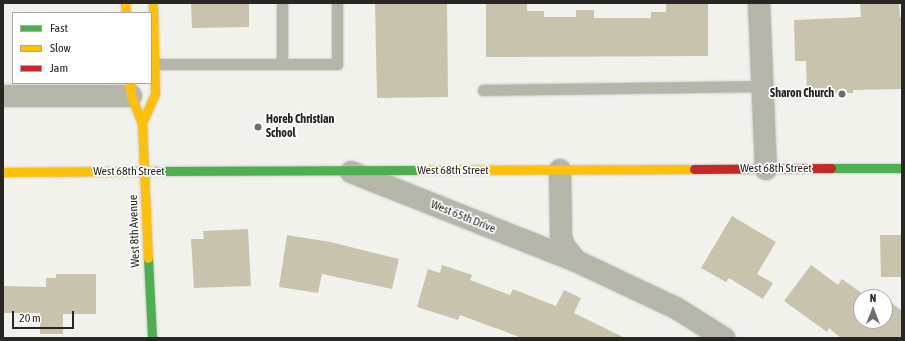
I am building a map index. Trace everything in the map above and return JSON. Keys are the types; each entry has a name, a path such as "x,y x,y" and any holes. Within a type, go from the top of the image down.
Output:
{"main road":[{"name":"West 8th Avenue","path":"142,123 155,94 156,64 153,3"},
{"name":"West 8th Avenue","path":"130,89 142,123 152,338"},
{"name":"West 68th Street","path":"3,172 351,172 902,168"}],"street":[{"path":"759,3 766,169"},
{"path":"3,96 130,89"},
{"name":"West 65th Drive","path":"560,170 561,236 564,246 576,261"},
{"name":"West 65th Drive","path":"351,172 576,261 676,308 724,338"}],"lane":[{"path":"282,3 282,63"},
{"path":"156,64 337,64 337,3"},
{"path":"483,90 762,86"}],"building":[{"path":"191,3 249,3 249,27 192,28"},
{"path":"375,3 447,3 448,97 377,98"},
{"path":"486,3 527,3 527,11 544,11 544,17 576,17 576,10 594,10 594,18 651,18 651,12 666,12 666,3 708,3 708,56 486,57"},
{"path":"860,3 899,3 900,17 902,17 902,89 853,90 853,93 821,94 821,92 807,92 806,61 795,61 794,20 861,17"},
{"path":"732,216 776,242 757,274 773,283 763,299 729,278 726,282 701,268"},
{"path":"248,229 251,286 194,288 191,239 204,239 203,231"},
{"path":"287,235 330,242 399,259 392,289 322,274 318,293 279,287"},
{"path":"880,235 902,235 902,277 881,277"},
{"path":"442,265 472,275 470,280 510,295 513,289 556,306 564,290 581,298 574,313 625,338 522,338 460,315 458,320 417,307 428,269 440,273"},
{"path":"811,265 838,285 842,279 856,289 853,289 853,329 893,329 893,304 902,311 902,338 841,338 829,328 827,332 784,301"},
{"path":"56,274 96,274 96,314 63,314 63,334 40,334 40,313 3,313 3,286 46,287 46,278 56,278"}],"traffic: fast":[{"path":"831,168 902,168"},
{"path":"154,171 420,170"},
{"path":"148,258 152,338"}],"traffic: slow":[{"path":"125,3 126,12"},
{"path":"142,123 155,94 153,3"},
{"path":"130,84 131,96 142,123 148,258"},
{"path":"420,170 694,169"},
{"path":"3,172 154,171"}],"traffic: jam":[{"path":"694,169 831,168"}],"place":[{"name":"Sharon Church","path":"842,94"},
{"name":"Horeb Christian School","path":"258,127"}]}
